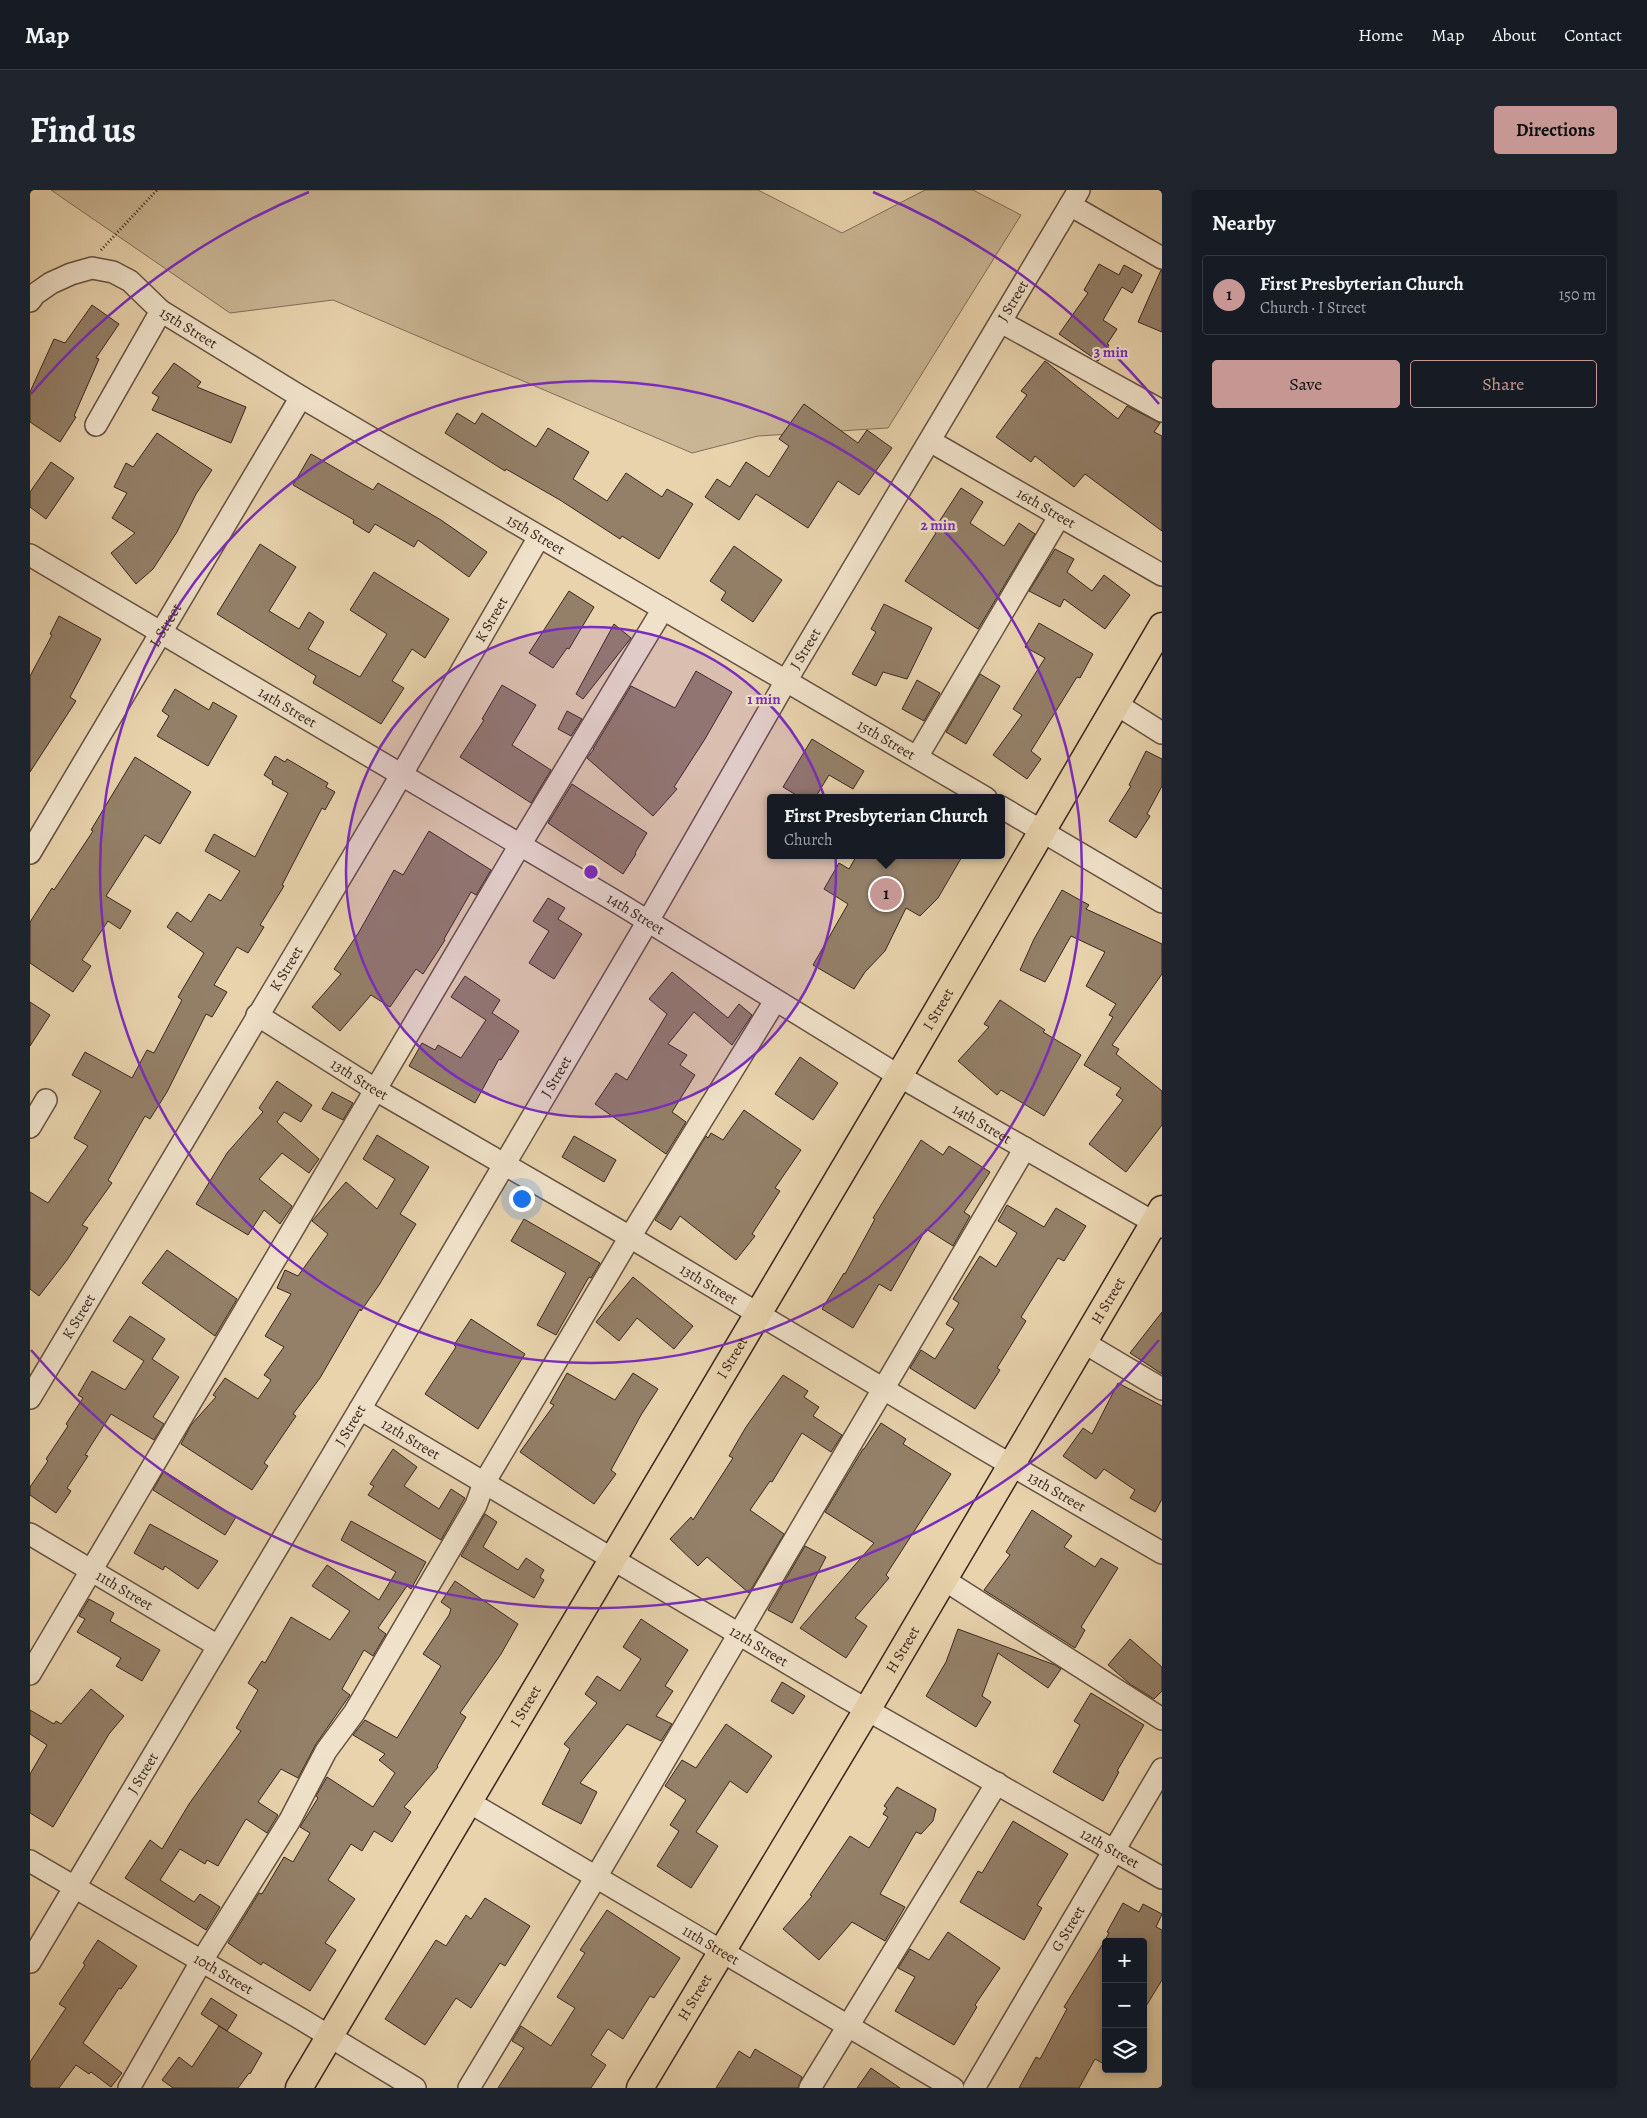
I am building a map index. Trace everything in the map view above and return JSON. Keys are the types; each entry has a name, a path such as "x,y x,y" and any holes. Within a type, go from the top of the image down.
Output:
{"main road":[{"name":"I Street","path":"299,2088 899,1076 1162,626"},
{"name":"H Street","path":"640,2088 867,1710 1083,1342 1159,1220"}],"street":[{"path":"1074,197 1162,258"},
{"name":"J Street","path":"30,1962 360,1409 504,1162 648,921 786,681 1074,197"},
{"path":"30,300 35,294 51,283 92,268"},
{"name":"15th Street","path":"92,268 113,272 130,281 162,311 301,397 979,794"},
{"path":"96,425 162,311"},
{"path":"1001,322 1162,411"},
{"name":"L Street","path":"30,853 301,397"},
{"name":"16th Street","path":"930,441 1162,575"},
{"path":"917,757 1059,517"},
{"name":"K Street","path":"30,1398 402,774 539,537"},
{"name":"14th Street","path":"30,555 520,844 899,1076 1025,1148 1159,1220"},
{"path":"30,1674 520,844 663,609"},
{"path":"1116,704 1162,733"},
{"path":"1005,809 1162,902"},
{"path":"129,2088 201,1962 290,1820 326,1751 354,1713 476,1505 484,1484 630,1237 775,1001"},
{"name":"13th Street","path":"257,1015 376,1090 504,1162 1162,1553"},
{"path":"30,1127 46,1100"},
{"path":"469,2088 596,1877 1025,1148"},
{"path":"1083,1342 1162,1389"},
{"name":"12th Street","path":"360,1409 867,1710 1162,1878"},
{"name":"11th Street","path":"30,1534 218,1646"},
{"path":"943,1579 1162,1719"},
{"name":"G Street","path":"974,2088 1162,1769"},
{"path":"810,2088 846,2026 997,1783"},
{"name":"11th Street","path":"469,1802 953,2088"},
{"name":"10th Street","path":"30,1861 415,2088"}],"path":[{"path":"92,268 94,257 157,190"}],"shaded area":[{"path":"51,190 758,190 842,233 925,190 973,190 1021,215 888,428 758,436 692,453 333,300 230,313"}],"building":[{"path":"1099,264 1119,275 1124,265 1142,275 1132,293 1122,287 1103,320 1117,329 1098,361 1059,334 1088,293 1084,290"},
{"path":"1162,270 1162,332 1138,322"},
{"path":"92,305 119,324 96,358 99,359 74,416 76,417 60,442 30,422 30,392 54,339 65,343"},
{"path":"1045,361 1118,419 1127,406 1160,423 1154,432 1162,436 1162,531 1085,474 1074,487 1035,456 1031,462 996,437 1027,395 1021,391"},
{"path":"174,363 201,382 197,387 246,407 231,443 152,410 159,397 152,393"},
{"path":"804,404 858,443 867,430 892,448 859,495 838,481 808,528 756,494 739,520 705,497 717,479 730,487 746,462 769,477 789,446 779,439"},
{"path":"457,413 475,424 482,413 536,447 548,428 589,452 573,479 607,501 626,473 662,497 667,489 693,504 659,559 622,536 620,539 560,500 506,469 505,471 445,433"},
{"path":"157,433 212,470 196,494 177,532 153,569 136,584 111,553 135,533 112,518 127,493 114,487 126,463 133,467"},
{"path":"311,454 373,490 378,483 441,520 487,552 469,577 418,540 414,547 375,524 369,533 353,523 354,520 293,485"},
{"path":"51,462 74,478 46,519 30,507 30,492"},
{"path":"961,488 983,502 970,523 1004,546 1019,523 1035,534 978,629 905,581 936,533 933,531"},
{"path":"260,544 296,567 269,611 299,629 309,612 324,622 308,649 360,677 387,634 350,610 374,572 449,619 425,658 412,649 392,681 404,688 381,724 313,683 316,676 217,614"},
{"path":"734,546 782,580 753,622 721,600 726,592 710,581"},
{"path":"1055,549 1074,559 1067,572 1092,591 1104,575 1130,595 1105,629 1064,599 1060,607 1029,591"},
{"path":"569,591 594,607 569,649 567,648 553,668 529,653"},
{"path":"884,604 932,628 907,679 883,672 876,686 852,674 876,632 871,629"},
{"path":"59,616 101,639 70,697 76,701 30,772 30,676 52,635 50,634"},
{"path":"1039,623 1093,654 1080,678 1077,677 1031,751 1041,759 1027,779 993,755 1022,715 1013,709 1045,658 1025,647"},
{"path":"614,624 631,638 583,699 576,694"},
{"path":"696,671 732,692 674,787 677,789 653,816 587,758 631,686 675,708"},
{"path":"980,674 1000,686 966,744 946,732"},
{"path":"917,680 940,693 924,721 902,709"},
{"path":"502,685 536,705 512,745 551,770 531,803 460,757 484,720 482,719"},
{"path":"175,689 209,710 213,702 237,716 208,766 157,736 169,716 162,711"},
{"path":"567,711 582,719 571,736 558,729"},
{"path":"812,739 864,771 853,789 829,775 817,794 794,794 783,787"},
{"path":"1146,751 1162,759 1162,786 1147,814 1150,816 1136,838 1109,821 1131,786 1129,785"},
{"path":"275,756 285,762 287,759 328,783 326,787 335,792 325,810 322,808 282,885 284,886 260,925 264,927 248,953 237,947 214,985 227,992 212,1017 206,1014 167,1092 150,1119 145,1116 108,1180 112,1183 82,1225 88,1228 67,1260 39,1296 30,1289 30,1192 48,1203 88,1146 74,1138 101,1091 72,1075 85,1052 132,1078 147,1050 154,1053 182,1000 178,997 204,953 167,927 177,912 191,922 209,894 221,901 240,871 205,851 214,834 255,857 288,793 272,784 273,781 264,775"},
{"path":"135,757 191,792 160,844 145,835 106,896 131,911 120,929 108,921 82,960 91,966 73,992 30,963 30,922 52,888 54,890 93,831 91,830"},
{"path":"572,784 647,833 623,874 548,823"},
{"path":"429,831 491,870 476,895 471,892 445,940 423,974 416,969 390,1007 371,995 340,1031 312,1007 341,974 334,969 359,932 394,870 403,875"},
{"path":"855,859 961,859 938,898 920,916 906,908 885,951 865,972 854,989 813,965 848,904 824,889 839,863 849,869"},
{"path":"1062,890 1089,905 1086,909 1162,944 1162,974 1112,1045 1119,1049 1116,1054 1162,1091 1162,1125 1126,1172 1089,1144 1123,1100 1116,1095 1121,1088 1084,1065 1113,1017 1109,1015 1116,1004 1086,986 1105,952 1071,936 1045,982 1020,970 1034,939"},
{"path":"548,898 565,908 558,919 582,934 554,979 529,963 549,931 533,921"},
{"path":"672,972 728,1018 739,1004 752,1015 732,1045 694,1012 668,1044 687,1055 680,1065 695,1075 672,1112 686,1122 666,1154 595,1104 616,1073 627,1080 667,1014 649,999"},
{"path":"465,976 500,1000 492,1013 519,1031 501,1060 499,1059 475,1103 409,1066 422,1043 435,1050 438,1045 461,1058 486,1020 451,997"},
{"path":"1000,1000 1045,1030 1043,1032 1081,1055 1044,1116 1001,1090 997,1095 958,1061 989,1027 984,1024"},
{"path":"30,1002 50,1015 30,1046"},
{"path":"800,1057 838,1083 813,1120 775,1094"},
{"path":"277,1081 312,1105 301,1122 284,1112 277,1122 319,1159 309,1173 282,1153 259,1179 292,1206 280,1224 264,1210 248,1235 196,1204 227,1153 263,1112 259,1108"},
{"path":"332,1092 353,1103 343,1120 322,1109"},
{"path":"744,1110 801,1150 775,1188 780,1191 752,1234 755,1236 736,1260 680,1216 671,1230 655,1220 706,1136 708,1138 711,1133 723,1140"},
{"path":"377,1135 429,1167 400,1214 416,1224 379,1285 361,1311 360,1309 320,1378 293,1414 296,1416 264,1463 268,1466 252,1490 181,1444 191,1425 216,1397 213,1395 225,1378 258,1399 271,1380 264,1375 284,1347 265,1336 291,1294 277,1288 285,1270 298,1276 328,1234 312,1221 346,1182 377,1209 395,1179 363,1159"},
{"path":"574,1136 616,1160 604,1182 562,1157"},
{"path":"921,1140 943,1155 949,1146 990,1172 964,1212 970,1216 953,1246 926,1229 891,1291 879,1284 853,1328 822,1309 845,1274 875,1219 873,1218"},
{"path":"1007,1205 1044,1227 1056,1208 1086,1226 1064,1261 1058,1258 1021,1317 1026,1321 997,1368 1000,1370 975,1409 910,1368 921,1350 935,1359 954,1329 946,1324 959,1303 953,1299 980,1256 996,1267 1017,1233 998,1221"},
{"path":"524,1219 600,1263 591,1278 589,1277 556,1335 537,1325 566,1273 511,1241"},
{"path":"167,1250 237,1299 215,1336 142,1283"},
{"path":"633,1277 693,1326 674,1349 637,1318 619,1341 596,1322"},
{"path":"1162,1312 1162,1374 1130,1353"},
{"path":"130,1316 165,1339 152,1359 179,1377 153,1417 164,1424 154,1440 111,1414 85,1455 88,1456 67,1488 71,1491 56,1513 30,1495 30,1487 48,1461 46,1459 68,1426 66,1424 83,1398 78,1395 92,1371 125,1390 144,1361 113,1341"},
{"path":"471,1319 525,1354 478,1429 425,1394 456,1347 454,1345"},
{"path":"567,1373 615,1400 633,1373 658,1389 641,1415 611,1470 616,1474 594,1504 520,1452 554,1405 550,1403"},
{"path":"783,1375 808,1391 804,1397 819,1407 813,1416 842,1435 831,1452 802,1433 772,1482 770,1481 750,1510 784,1534 749,1593 707,1557 698,1566 670,1539 691,1517 693,1520 733,1458 729,1456 746,1427"},
{"path":"1118,1383 1162,1406 1162,1499 1155,1512 1130,1498 1135,1490 1104,1469 1096,1479 1063,1456 1083,1428 1092,1434"},
{"path":"881,1423 906,1439 903,1444 951,1474 886,1575 889,1578 855,1618 867,1626 846,1658 800,1628 874,1543 825,1512"},
{"path":"393,1449 417,1467 404,1486 439,1509 451,1489 465,1498 441,1540 368,1495 374,1486 370,1484"},
{"path":"164,1471 236,1517 225,1535 153,1490"},
{"path":"1032,1510 1072,1536 1064,1547 1095,1567 1101,1558 1118,1568 1081,1627 1085,1630 1075,1648 984,1590 1010,1555 1006,1552"},
{"path":"485,1514 497,1522 483,1547 518,1570 526,1558 544,1570 540,1577 544,1580 534,1598 461,1556"},
{"path":"351,1521 426,1562 411,1589 407,1586 378,1628 386,1634 373,1656 364,1650 342,1689 350,1695 316,1744 298,1778 281,1769 258,1802 278,1815 267,1833 246,1819 218,1866 207,1860 205,1864 180,1849 160,1880 194,1902 200,1894 220,1907 206,1930 125,1878 150,1840 162,1849 189,1804 241,1731 236,1728 258,1690 248,1683 262,1661 265,1663 291,1617 330,1640 350,1611 312,1586 327,1565 379,1600 396,1572 341,1540"},
{"path":"150,1524 218,1561 198,1589 165,1566 163,1570 134,1553"},
{"path":"805,1546 826,1557 792,1623 768,1610"},
{"path":"455,1581 518,1624 501,1654 460,1713 466,1717 438,1767 404,1807 411,1812 392,1842 374,1831 362,1851 351,1844 328,1880 355,1899 325,1943 336,1950 310,1991 263,1962 261,1965 228,1943 259,1893 262,1894 284,1857 293,1862 310,1833 300,1827 318,1798 316,1796 327,1777 373,1807 395,1773 379,1760 385,1754 353,1735 365,1720 397,1738 441,1666 423,1654 449,1615 451,1609 441,1602"},
{"path":"89,1599 114,1613 110,1621 160,1650 142,1681 116,1666 121,1658 77,1632 85,1619 79,1616"},
{"path":"641,1619 688,1650 665,1686 673,1691 656,1716 672,1724 661,1741 627,1724 580,1783 597,1792 581,1824 542,1804 570,1749 564,1744 597,1703 585,1694 597,1676 620,1691 641,1659 623,1647"},
{"path":"958,1629 1055,1665 1061,1669 1048,1688 998,1653 982,1696 991,1702 976,1727 926,1696 946,1662"},
{"path":"1130,1639 1162,1667 1162,1691 1154,1699 1130,1684 1108,1665"},
{"path":"782,1682 805,1696 793,1714 771,1701"},
{"path":"91,1689 124,1716 109,1734 53,1827 30,1813 30,1774 47,1745 30,1734 30,1710 54,1724 56,1721 61,1724"},
{"path":"1091,1693 1144,1725 1117,1771 1119,1772 1103,1801 1053,1772 1080,1725 1074,1721"},
{"path":"726,1724 772,1756 747,1793 730,1781 696,1832 718,1846 691,1888 657,1866 679,1831 670,1825 686,1800 665,1786 682,1760 696,1768"},
{"path":"897,1787 936,1809 933,1821 921,1834 916,1832 880,1894 905,1907 885,1941 852,1922 819,1960 783,1929 812,1896 810,1895 850,1836 869,1848 888,1817 883,1814 887,1808 884,1806"},
{"path":"1013,1821 1068,1854 1037,1905 1042,1908 1024,1940 960,1902 978,1871 982,1873"},
{"path":"485,1898 530,1926 505,1966 500,1963 471,2008 456,1998 425,2045 385,2019 436,1940 446,1946 466,1915 471,1919"},
{"path":"1123,1903 1139,1912 1143,1904 1162,1914 1156,1927 1162,1930 1162,1980 1147,2004 1147,1938 1106,1938 1109,1933 1107,1932"},
{"path":"607,1910 680,1958 654,1998 650,1996 623,2039 608,2029 591,2055 606,2065 591,2088 498,2088 524,2048 512,2041 521,2026 551,2046 575,2008 557,1997 585,1953 580,1950"},
{"path":"948,1932 1000,1968 975,2005 977,2007 954,2045 895,2011 915,1977 898,1968 910,1949 929,1960"},
{"path":"98,1940 137,1966 121,1989 119,1988 83,2043 122,2073 111,2087 91,2072 89,2074 76,2065 59,2088 30,2088 30,2062 66,2008 59,2004 85,1965 83,1963"},
{"path":"1102,1945 1102,2063 1095,2059 1079,2088 1019,2088 1036,2057 1040,2059 1067,2009 1064,2007"},
{"path":"211,1998 237,2015 227,2031 201,2014"},
{"path":"219,2026 262,2053 250,2074 238,2088 173,2088 162,2080 179,2057 192,2067"},
{"path":"755,2049 802,2077 798,2088 716,2088 739,2051 750,2058"},
{"path":"871,2068 900,2088 857,2088"}],"place":[{"name":"First Presbyterian Church","path":"886,894"}]}
